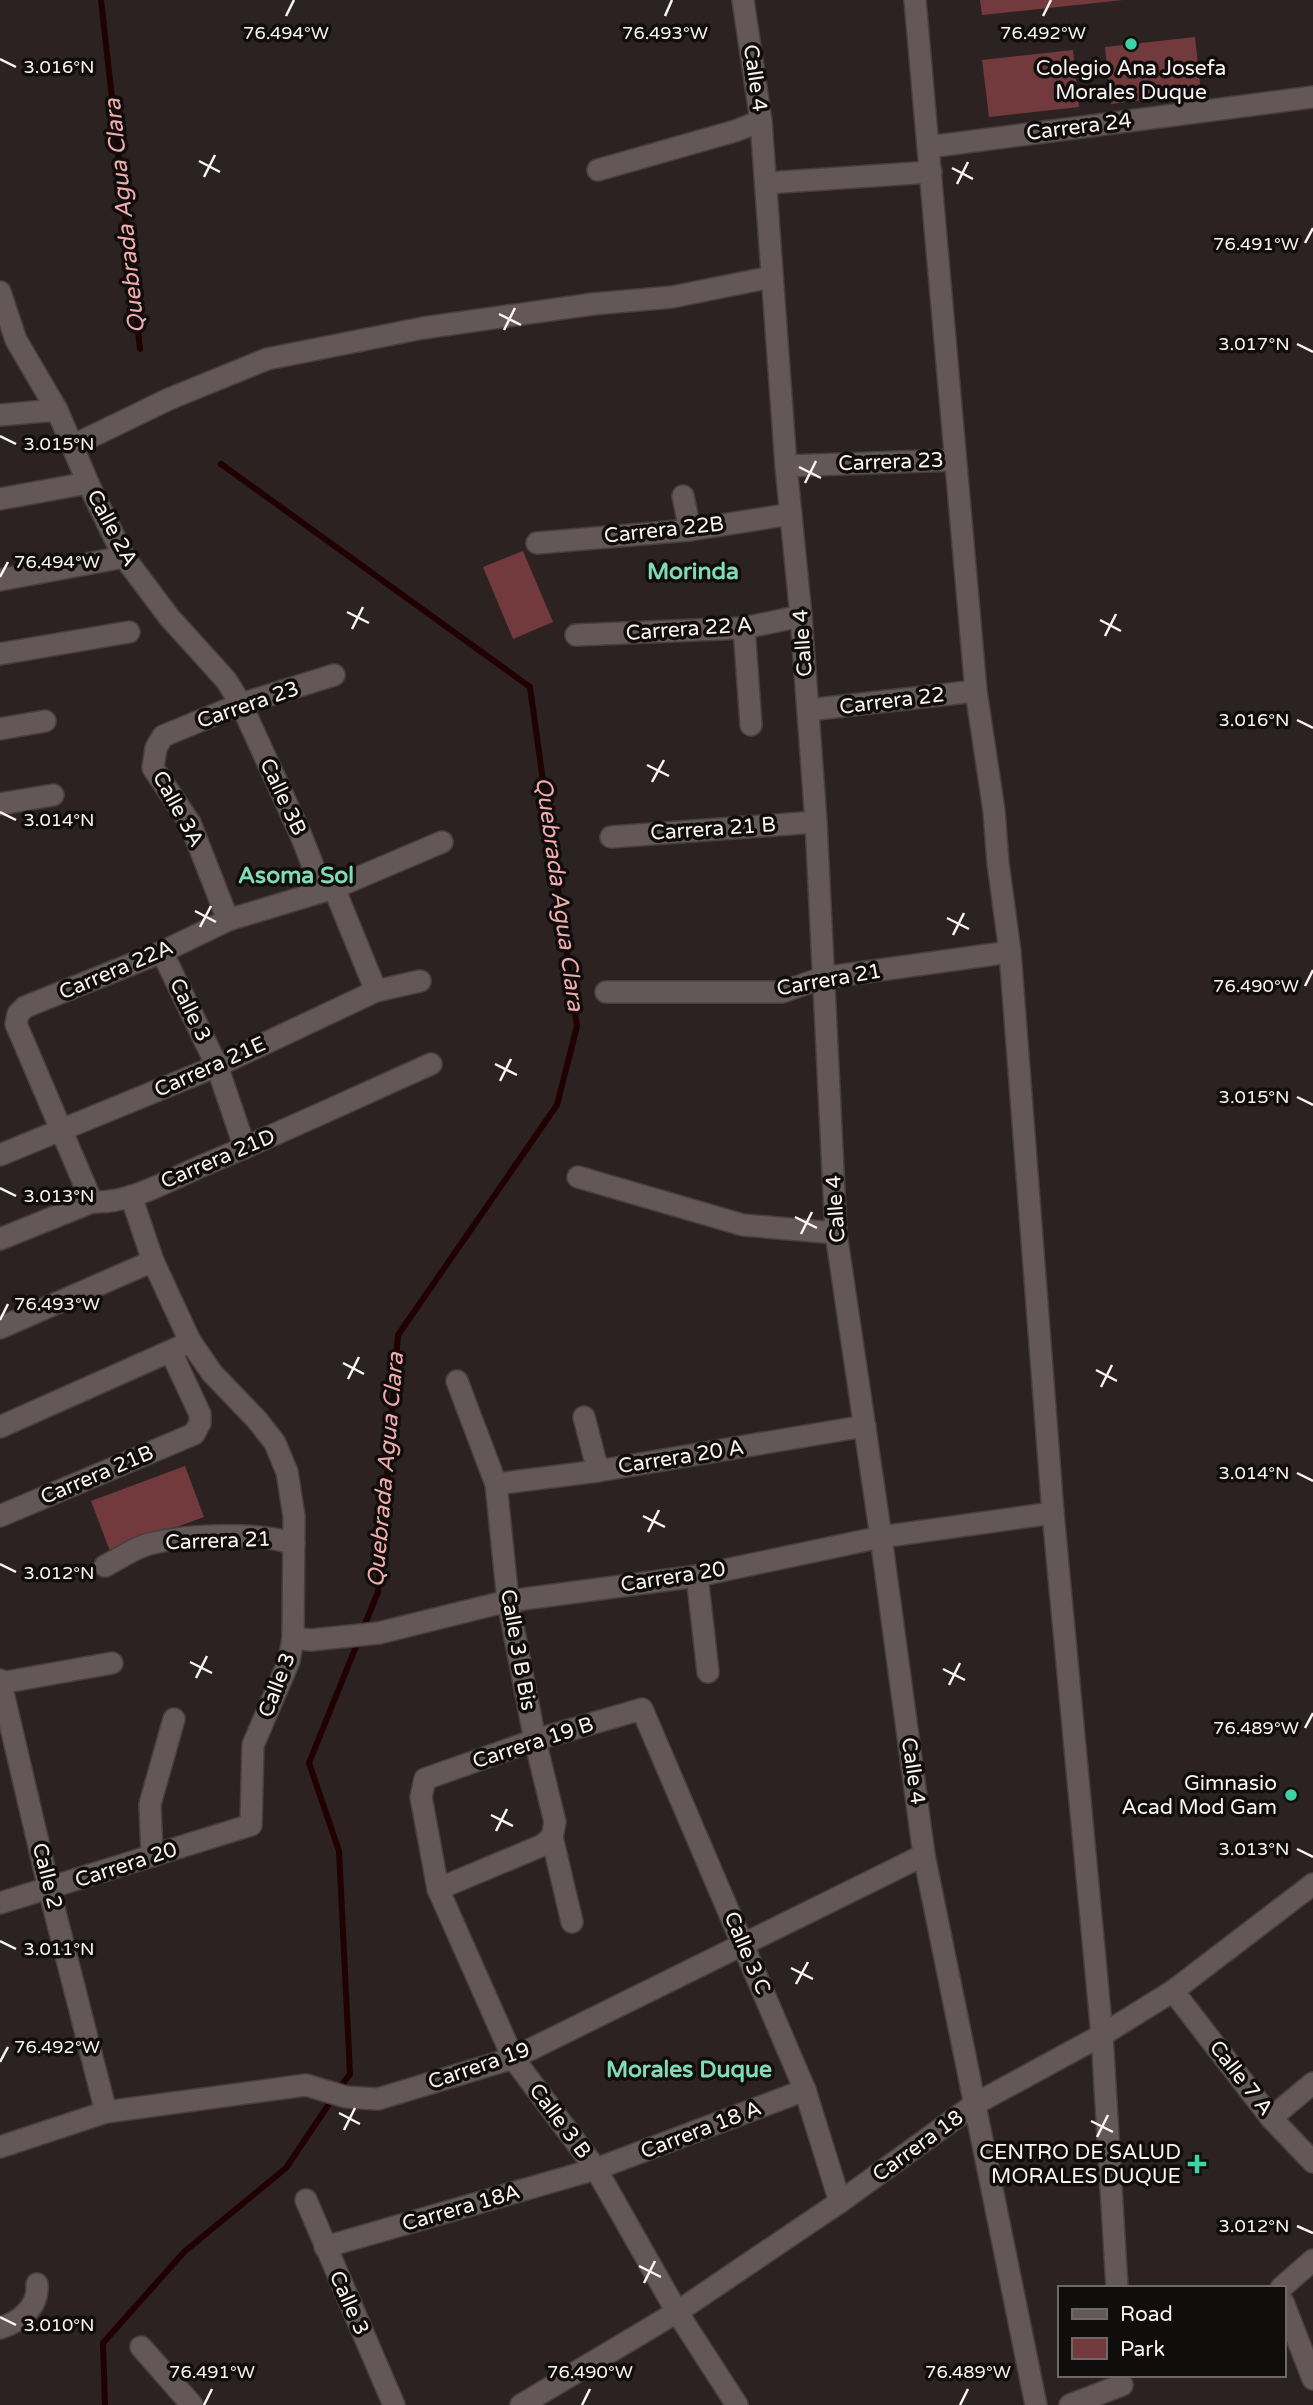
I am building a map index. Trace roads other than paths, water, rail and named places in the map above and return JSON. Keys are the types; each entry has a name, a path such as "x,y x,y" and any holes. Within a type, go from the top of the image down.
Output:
{"street":[{"name":"Calle 4","path":"743,0 761,121 786,466 802,616 816,822 836,1233 924,1855 1036,2405"},
{"path":"915,0 976,691 994,811 1010,952 1053,1513 1102,2035 1117,2286"},
{"name":"Carrera 24","path":"928,147 1313,97"},
{"path":"598,170 761,121"},
{"path":"766,183 930,172"},
{"path":"72,446 169,399 267,359 424,328 593,304 672,297 772,277"},
{"name":"Calle 2A","path":"0,292 8,342 57,410 124,557 169,617 226,680 241,704"},
{"path":"0,415 57,410"},
{"name":"Carrera 23","path":"786,466 955,460"},
{"path":"0,499 88,483"},
{"path":"683,496 690,530"},
{"name":"Carrera 22B","path":"537,544 690,530 791,513"},
{"path":"0,580 124,557"},
{"name":"Carrera 22 A","path":"576,635 744,628 802,616"},
{"path":"744,628 751,725"},
{"path":"0,654 129,632"},
{"name":"Carrera 23","path":"163,736 241,704 334,675"},
{"name":"Carrera 22","path":"808,710 976,691"},
{"name":"Calle 3B","path":"241,704 376,990"},
{"path":"0,729 45,721"},
{"name":"Calle 3A","path":"163,736 156,748 153,768 190,823 229,920"},
{"path":"0,804 53,795"},
{"name":"Carrera 21 B","path":"611,837 816,822"},
{"name":"Carrera 22A","path":"62,1129 16,1024 18,1014 25,1007 162,952 229,920 328,889 442,842"},
{"name":"Calle 3","path":"162,952 216,1066 245,1148"},
{"name":"Carrera 21","path":"606,992 782,992 822,978 1010,952"},
{"name":"Carrera 21E","path":"0,1155 216,1066 376,990 420,981"},
{"name":"Carrera 21D","path":"0,1239 92,1202 108,1203 131,1196 431,1064"},
{"path":"62,1129 92,1202"},
{"path":"578,1177 743,1225 836,1233"},
{"name":"Calle 3","path":"131,1196 153,1261 190,1341 212,1373 258,1420 275,1443 287,1472 294,1516 302,1639 289,1661 253,1745 251,1825"},
{"path":"0,1328 153,1261"},
{"path":"0,1427 172,1352 190,1341"},
{"name":"Carrera 21B","path":"0,1516 194,1434 200,1423 200,1414 172,1352"},
{"name":"Calle 3 B Bis","path":"457,1381 496,1484 508,1601 534,1740 555,1822 552,1836 572,1922"},
{"path":"584,1417 598,1471"},
{"name":"Carrera 20 A","path":"496,1484 598,1471 865,1426"},
{"name":"Carrera 20","path":"302,1639 379,1633 508,1601 697,1576 881,1537 1053,1513"},
{"name":"Carrera 21","path":"105,1566 147,1544 197,1538 245,1536 281,1539 294,1544"},
{"path":"697,1576 708,1672"},
{"path":"0,1681 112,1663"},
{"name":"Calle 2","path":"0,1681 106,2112"},
{"name":"Carrera 19 B","path":"425,1779 534,1740 642,1709"},
{"name":"Calle 3 C","path":"642,1709 805,2090 840,2202"},
{"path":"152,1856 150,1804 174,1720"},
{"name":"Calle 3 B","path":"425,1779 421,1797 438,1889 513,2058 596,2169 677,2312 737,2405"},
{"name":"Carrera 20","path":"0,1903 251,1825"},
{"path":"438,1889 543,1845 552,1836"},
{"name":"Carrera 19","path":"0,2147 106,2112 306,2085 346,2098 378,2099 513,2058 924,1855"},
{"name":"Carrera 18","path":"520,2405 677,2312 840,2202 975,2104 1102,2035 1173,1991 1313,1884"},
{"name":"Calle 7 A","path":"1173,1991 1271,2118 1313,2162"},
{"path":"1271,2118 1313,2083"},
{"name":"Carrera 18 A","path":"596,2169 805,2090"},
{"name":"Carrera 18A","path":"325,2247 596,2169"},
{"name":"Calle 3","path":"306,2200 394,2405"},
{"path":"1283,2286 1313,2260"},
{"path":"0,2328 22,2319 28,2312 38,2292 37,2284"},
{"path":"1285,2307 1313,2379"},
{"path":"141,2347 192,2405"},
{"path":"1070,2405 1123,2388"}],"waterway":[{"name":"Quebrada Agua Clara","path":"101,0 140,349"},
{"name":"Quebrada Agua Clara","path":"221,464 530,687 577,1026 557,1105 398,1335 378,1592 363,1629"},
{"name":"Quebrada Agua Clara","path":"339,2089 350,2074 339,1851 309,1763 359,1639"},
{"name":"Quebrada Agua Clara","path":"105,2405 103,2343 184,2252 286,2168 333,2098"}],"place":[{"name":"Colegio Ana Josefa Morales Duque","path":"1131,44"},
{"name":"Gimnasio Acad Mod Gam","path":"1291,1795"},
{"name":"CENTRO DE SALUD MORALES DUQUE","path":"1197,2164"}],"district":[{"name":"Morinda","path":"693,572"},
{"name":"Asoma Sol","path":"296,876"},
{"name":"Morales Duque","path":"689,2070"}]}
